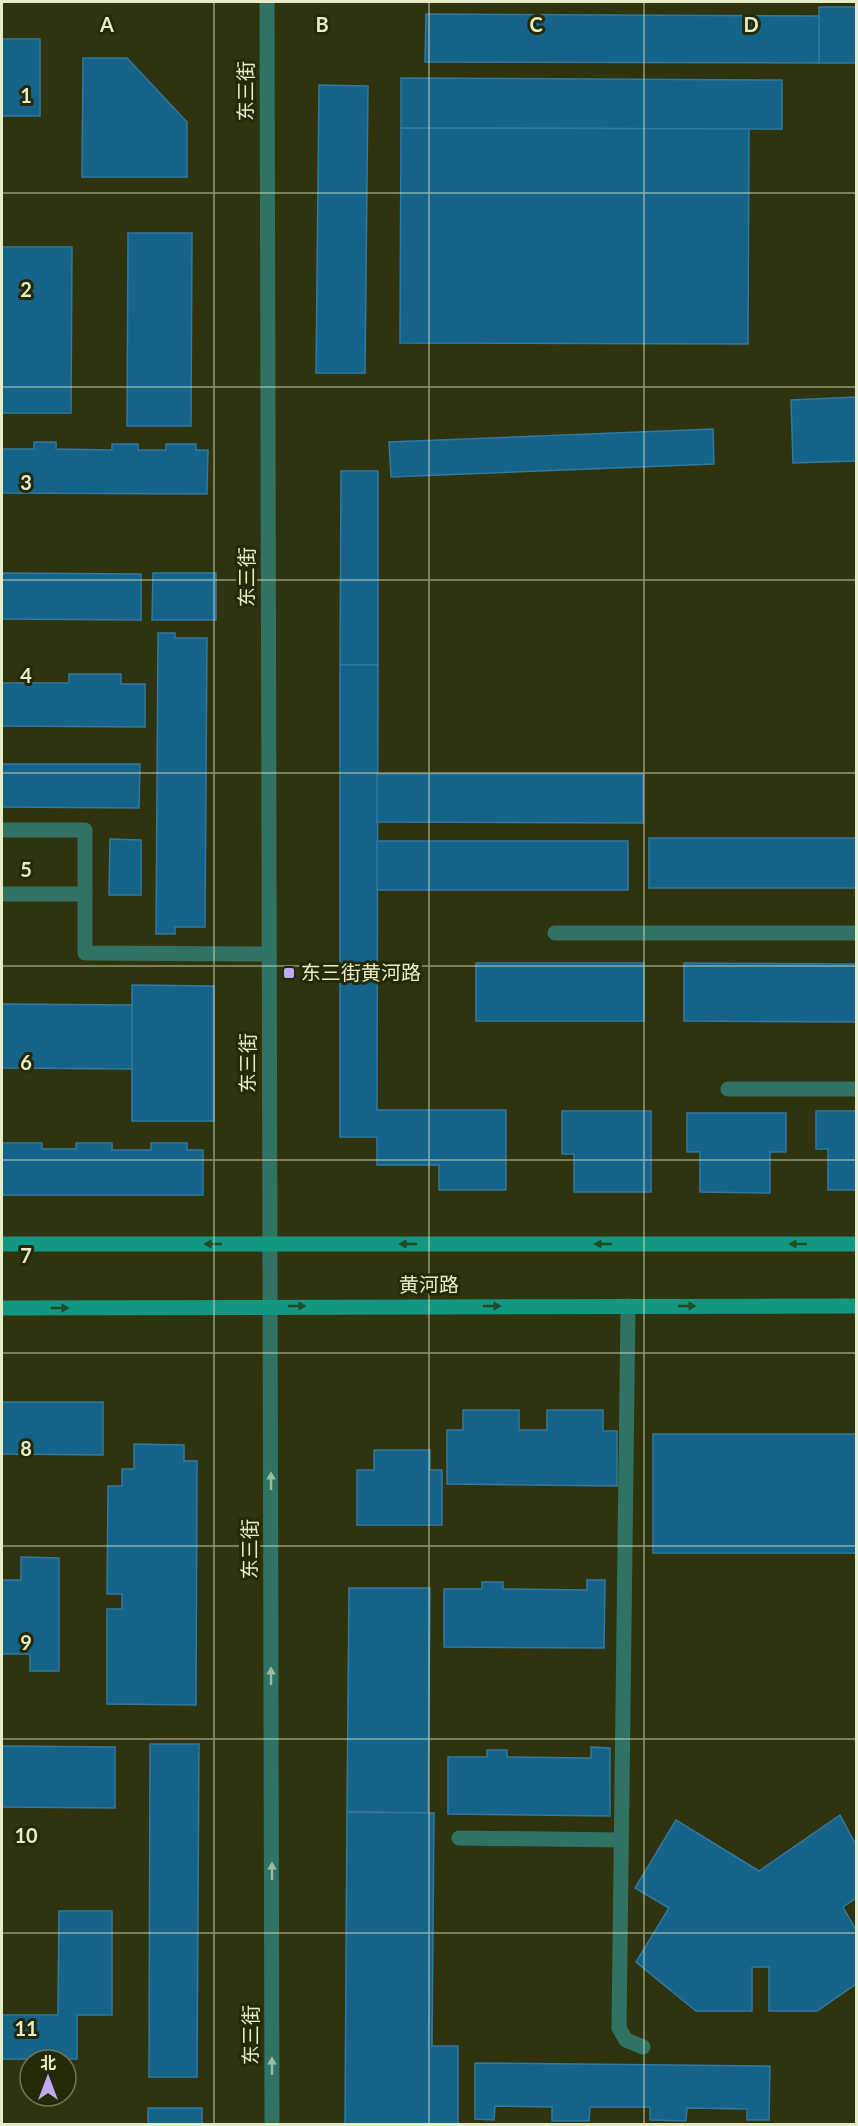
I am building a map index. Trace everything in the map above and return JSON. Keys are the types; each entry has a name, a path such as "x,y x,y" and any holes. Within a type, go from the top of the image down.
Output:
{"main road":[{"name":"黄河路","path":"2,1244 856,1244"},
{"name":"黄河路","path":"2,1308 856,1306"}],"street":[{"name":"东三街","path":"267,2 272,2124"},
{"path":"2,830 85,830 85,953 269,954"},
{"path":"2,894 85,894"},
{"path":"555,933 856,933"},
{"path":"728,1089 856,1089"},
{"path":"628,1306 619,2028 627,2040 643,2047"},
{"path":"459,1838 621,1840"}],"building":[{"path":"819,7 856,7 856,63 819,63"},
{"path":"426,14 819,16 819,63 425,62"},
{"path":"2,39 40,39 40,116 2,116"},
{"path":"83,58 127,58 187,122 187,177 82,177"},
{"path":"401,78 782,80 782,129 401,128"},
{"path":"319,85 368,86 365,373 316,373"},
{"path":"401,128 749,129 748,344 400,343"},
{"path":"128,233 192,233 191,426 127,426"},
{"path":"2,247 72,247 71,413 2,413"},
{"path":"856,397 856,461 793,463 791,400"},
{"path":"713,429 714,464 391,477 389,442"},
{"path":"34,442 56,442 56,449 112,450 112,444 138,444 138,450 166,450 166,444 196,444 196,450 208,450 207,494 2,493 2,449 34,449"},
{"path":"341,471 378,471 378,665 340,665"},
{"path":"2,573 141,574 141,620 2,619"},
{"path":"153,573 216,573 216,620 152,620"},
{"path":"158,633 175,633 175,638 207,638 205,927 175,927 175,934 156,934"},
{"path":"340,665 378,665 377,1110 506,1110 506,1190 439,1190 439,1165 377,1165 377,1137 340,1137"},
{"path":"69,674 121,674 121,684 145,684 145,727 2,726 2,683 69,683"},
{"path":"2,764 140,764 139,808 2,807"},
{"path":"377,774 643,774 643,823 377,822"},
{"path":"649,838 856,838 856,888 649,888"},
{"path":"110,839 141,840 141,895 109,895"},
{"path":"377,841 628,841 628,890 377,890"},
{"path":"476,963 644,963 644,1021 476,1021"},
{"path":"684,963 856,964 856,1022 684,1021"},
{"path":"132,985 214,986 214,1121 132,1121"},
{"path":"2,1004 132,1005 132,1069 2,1068"},
{"path":"562,1111 651,1111 651,1192 574,1192 574,1154 562,1154"},
{"path":"816,1111 856,1111 856,1190 828,1190 828,1149 816,1149"},
{"path":"687,1113 786,1113 786,1152 770,1152 770,1193 700,1192 700,1152 687,1152"},
{"path":"2,1143 42,1143 42,1149 76,1149 76,1143 112,1143 112,1150 151,1150 151,1143 187,1143 187,1150 203,1150 203,1195 2,1195"},
{"path":"2,1402 103,1402 103,1455 2,1454"},
{"path":"463,1410 519,1410 519,1430 547,1430 547,1410 603,1410 603,1431 617,1431 617,1486 447,1484 447,1430 463,1430"},
{"path":"653,1434 856,1434 856,1553 653,1553"},
{"path":"134,1444 184,1445 184,1461 197,1461 196,1705 107,1704 107,1609 122,1609 122,1594 107,1594 108,1486 122,1486 122,1469 134,1469"},
{"path":"374,1450 430,1450 430,1470 442,1470 442,1525 357,1525 357,1470 374,1470"},
{"path":"21,1557 59,1558 59,1671 30,1671 30,1654 2,1654 2,1580 21,1580"},
{"path":"587,1580 605,1580 604,1648 444,1647 444,1589 482,1589 482,1582 503,1582 503,1589 587,1590"},
{"path":"349,1588 430,1588 428,1813 347,1812"},
{"path":"150,1744 199,1744 197,2077 149,2077"},
{"path":"2,1746 115,1747 115,1808 2,1807"},
{"path":"591,1747 610,1748 610,1816 448,1814 448,1757 487,1757 487,1750 507,1750 507,1757 591,1758"},
{"path":"347,1812 434,1813 432,2046 458,2046 458,2124 345,2124"},
{"path":"840,1815 856,1845 856,1898 843,1907 856,1930 856,1984 817,2011 769,2011 769,1967 752,1967 752,2011 696,2011 636,1962 669,1908 635,1888 676,1820 759,1871"},
{"path":"59,1911 112,1911 112,2015 77,2015 77,2048 18,2048 18,2059 2,2059 2,2015 58,2015"},
{"path":"475,2063 770,2066 769,2120 747,2120 747,2109 687,2108 686,2121 650,2120 650,2107 590,2107 589,2121 552,2121 552,2107 495,2106 494,2120 475,2119"},
{"path":"148,2108 202,2108 202,2124 148,2124"}],"place":[{"name":"东三街黄河路","path":"289,973"}]}
